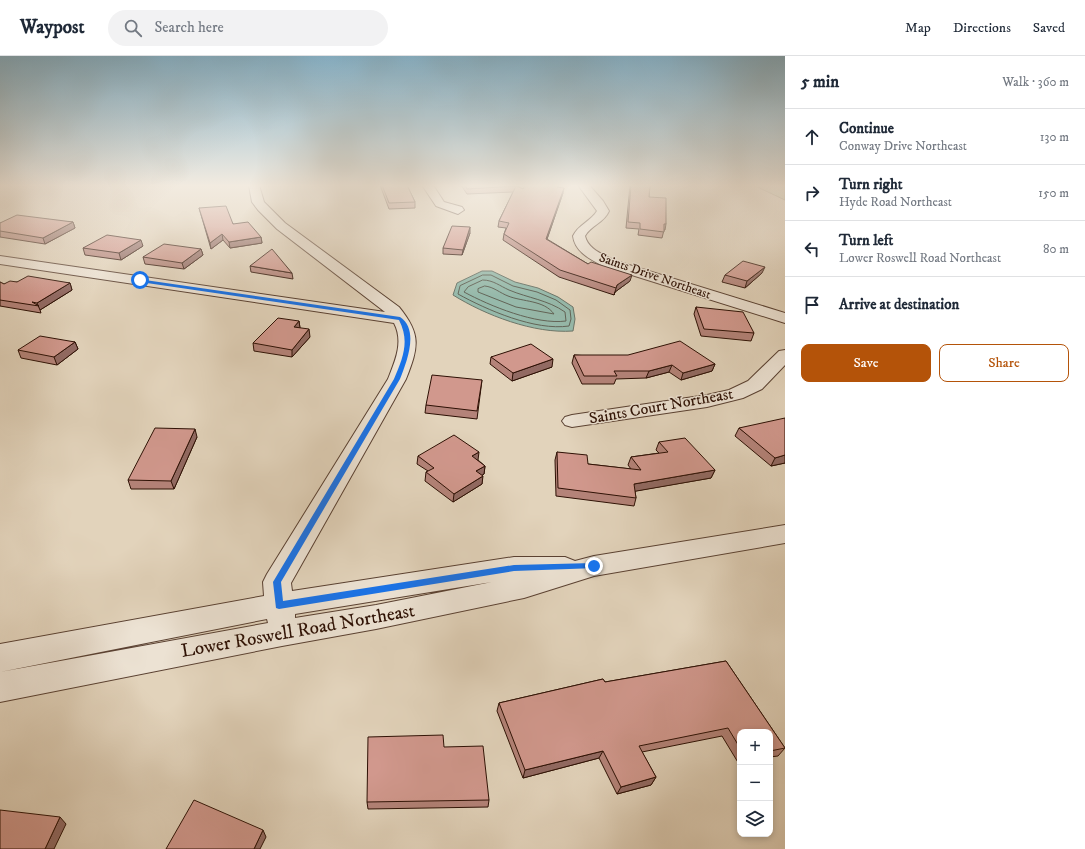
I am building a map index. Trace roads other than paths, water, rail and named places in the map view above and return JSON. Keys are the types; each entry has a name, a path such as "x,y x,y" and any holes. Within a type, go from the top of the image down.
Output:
{"street":[{"path":"278,222 393,310 400,319 408,339 407,354 397,379 277,582 281,619"},
{"name":"Saints Drive Northeast","path":"593,222 583,228 579,236 580,244 590,253 608,263 785,318"},
{"path":"0,260 400,319"},
{"name":"Saints Court Northeast","path":"572,421 707,401 736,394 755,385 785,355"},
{"name":"Lower Roswell Road Northeast","path":"0,658 281,619 376,617 524,587 594,566 785,534"},
{"name":"Lower Roswell Road Northeast","path":"0,687 281,619"}],"water":[{"path":"482,271 492,271 515,282 538,288 558,297 573,307 575,319 573,331 542,329 510,322 453,295 457,283"}]}
